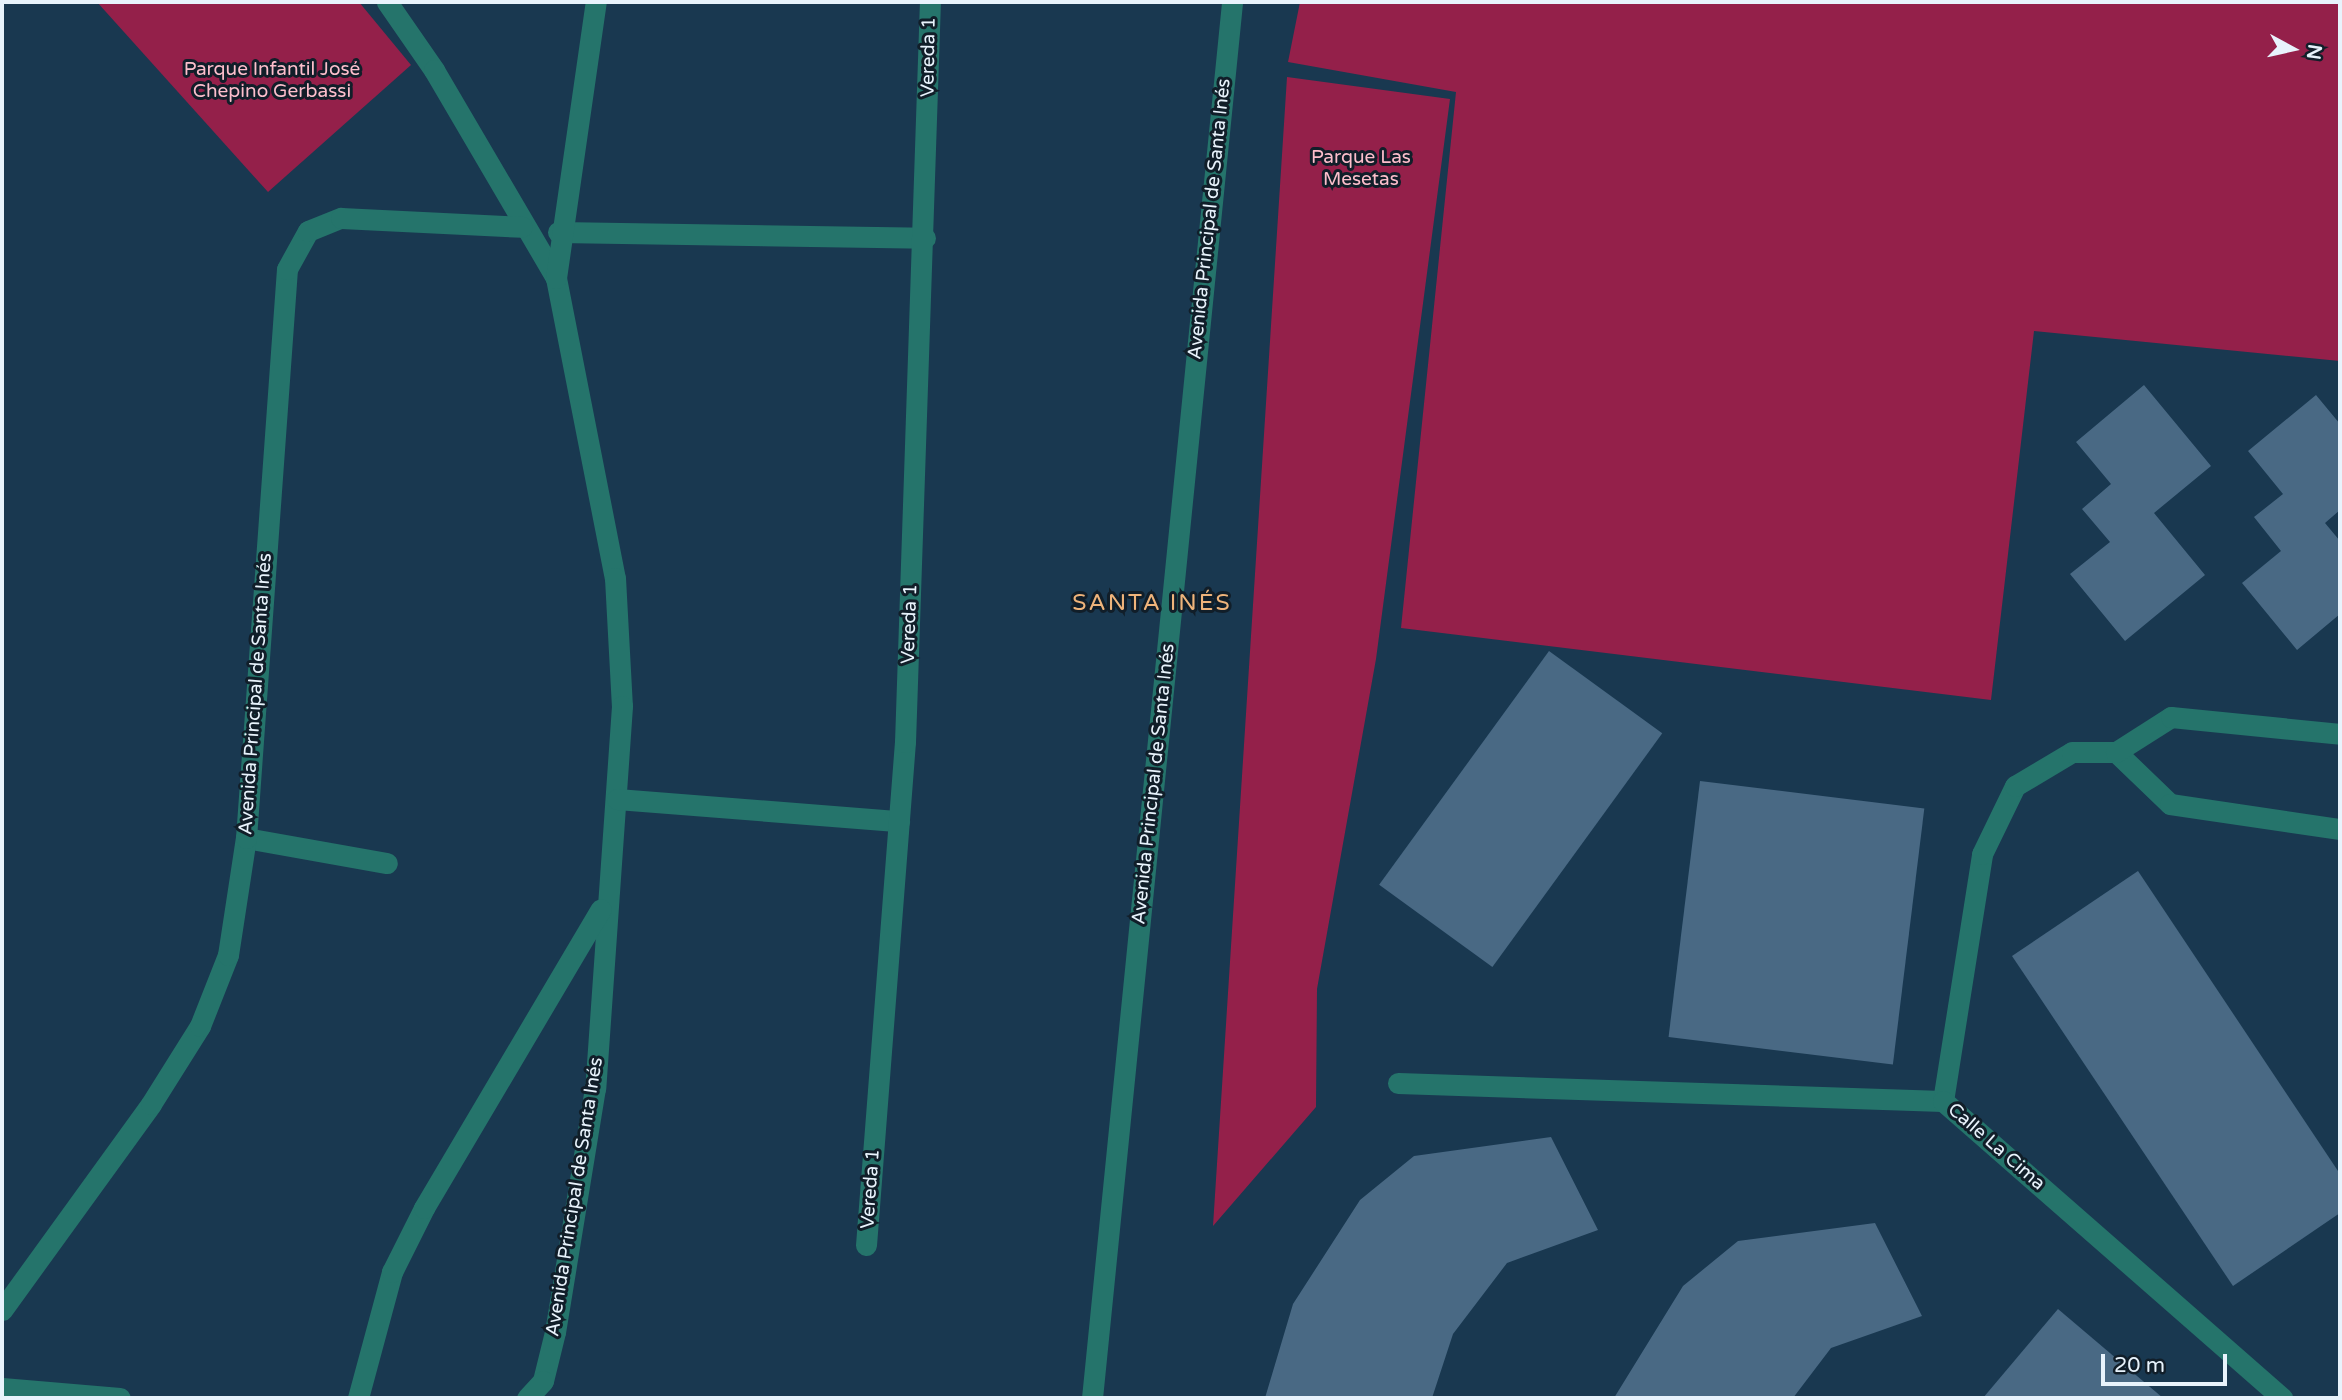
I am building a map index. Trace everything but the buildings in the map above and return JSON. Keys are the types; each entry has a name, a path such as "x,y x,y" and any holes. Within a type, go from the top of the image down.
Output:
{"street":[{"name":"Avenida Principal de Santa Inés","path":"387,2 434,70 522,227 556,278 615,578 622,706 617,799 604,905 596,1088 555,1332 543,1381 527,1398"},
{"path":"556,278 558,232 596,2"},
{"name":"Vereda 1","path":"866,1245 899,821 925,238 930,2"},
{"name":"Avenida Principal de Santa Inés","path":"1092,1398 1232,2"},
{"name":"Avenida Principal de Santa Inés","path":"2,1310 200,1026 228,955 246,838 287,269 308,232 341,218 522,227"},
{"path":"558,232 925,238"},
{"path":"2340,734 2171,717 2116,752 2170,804 2340,829"},
{"name":"Calle La Cima","path":"2116,752 2072,752 2015,786 1982,854 1942,1101 2282,1398"},
{"path":"617,799 899,821"},
{"path":"246,838 387,863"},
{"name":"Avenida Principal de Santa Inés","path":"358,1398 392,1272 424,1208 604,905"},
{"path":"1398,1083 1942,1101"},
{"path":"2,1388 120,1398"}],"green space":[{"name":"Parque Infantil José Chepino Gerbassi","path":"97,2 359,2 411,65 268,192"},
{"path":"1300,2 2340,2 2340,361 2034,331 1991,700 1401,628 1456,92 1288,62"},
{"name":"Parque Las Mesetas","path":"1287,77 1450,99 1376,659 1317,989 1316,1107 1213,1226"}],"district":[{"name":"SANTA INÉS","path":"1152,603"}]}
